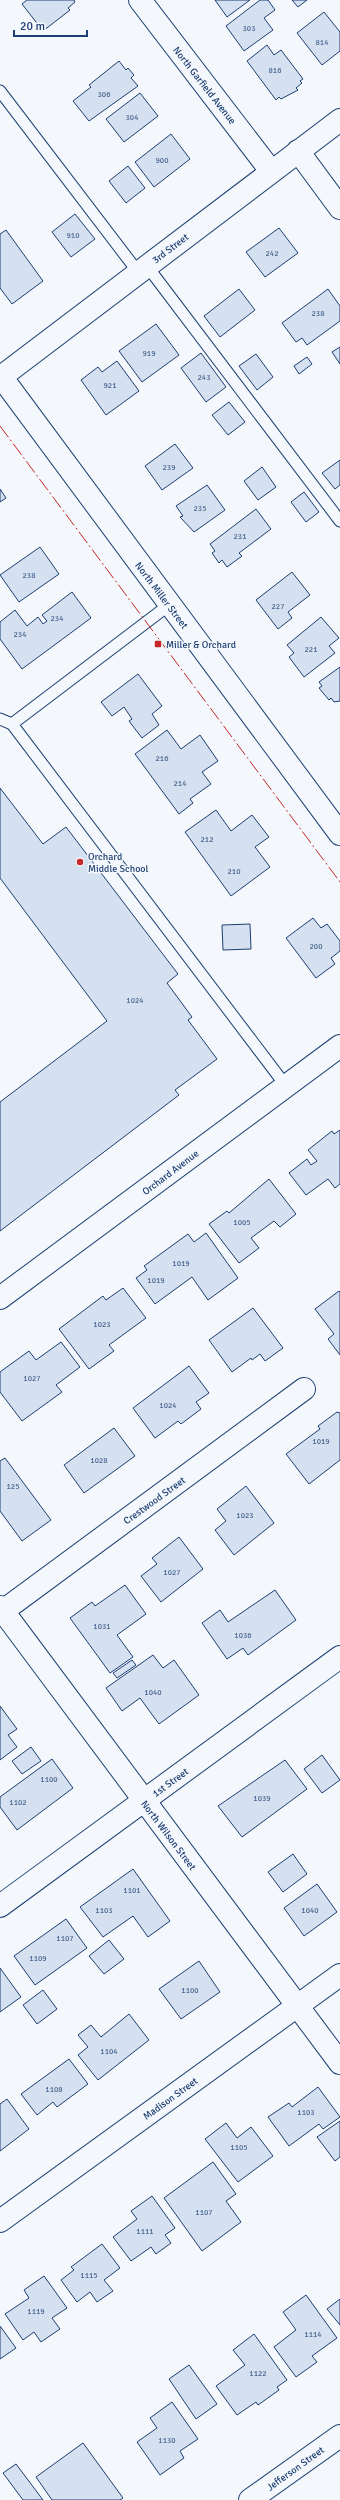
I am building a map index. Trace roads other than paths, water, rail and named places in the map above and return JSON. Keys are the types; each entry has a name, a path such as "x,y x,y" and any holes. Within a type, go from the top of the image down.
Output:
{"street":[{"name":"North Garfield Avenue","path":"140,0 271,171"},
{"name":"3rd Street","path":"1,376 340,120"},
{"path":"298,152 340,208"},
{"name":"North Miller Street","path":"1,376 340,834"},
{"name":"Orchard Avenue","path":"0,1298 340,1046"},
{"name":"Crestwood Street","path":"1,1609 304,1389"},
{"name":"North Wilson Street","path":"1,1609 340,2063"},
{"name":"1st Street","path":"0,1906 340,1657"},
{"name":"Madison Street","path":"0,2221 340,1974"},
{"name":"Jefferson Street","path":"250,2500 340,2436"}],"lane":[{"path":"0,91 340,521"},
{"path":"12,724 170,605"},
{"path":"0,719 12,724 286,1086"}],"place":[{"name":"Miller & Orchard","path":"158,644"},
{"name":"Orchard Middle School","path":"80,862"}]}
